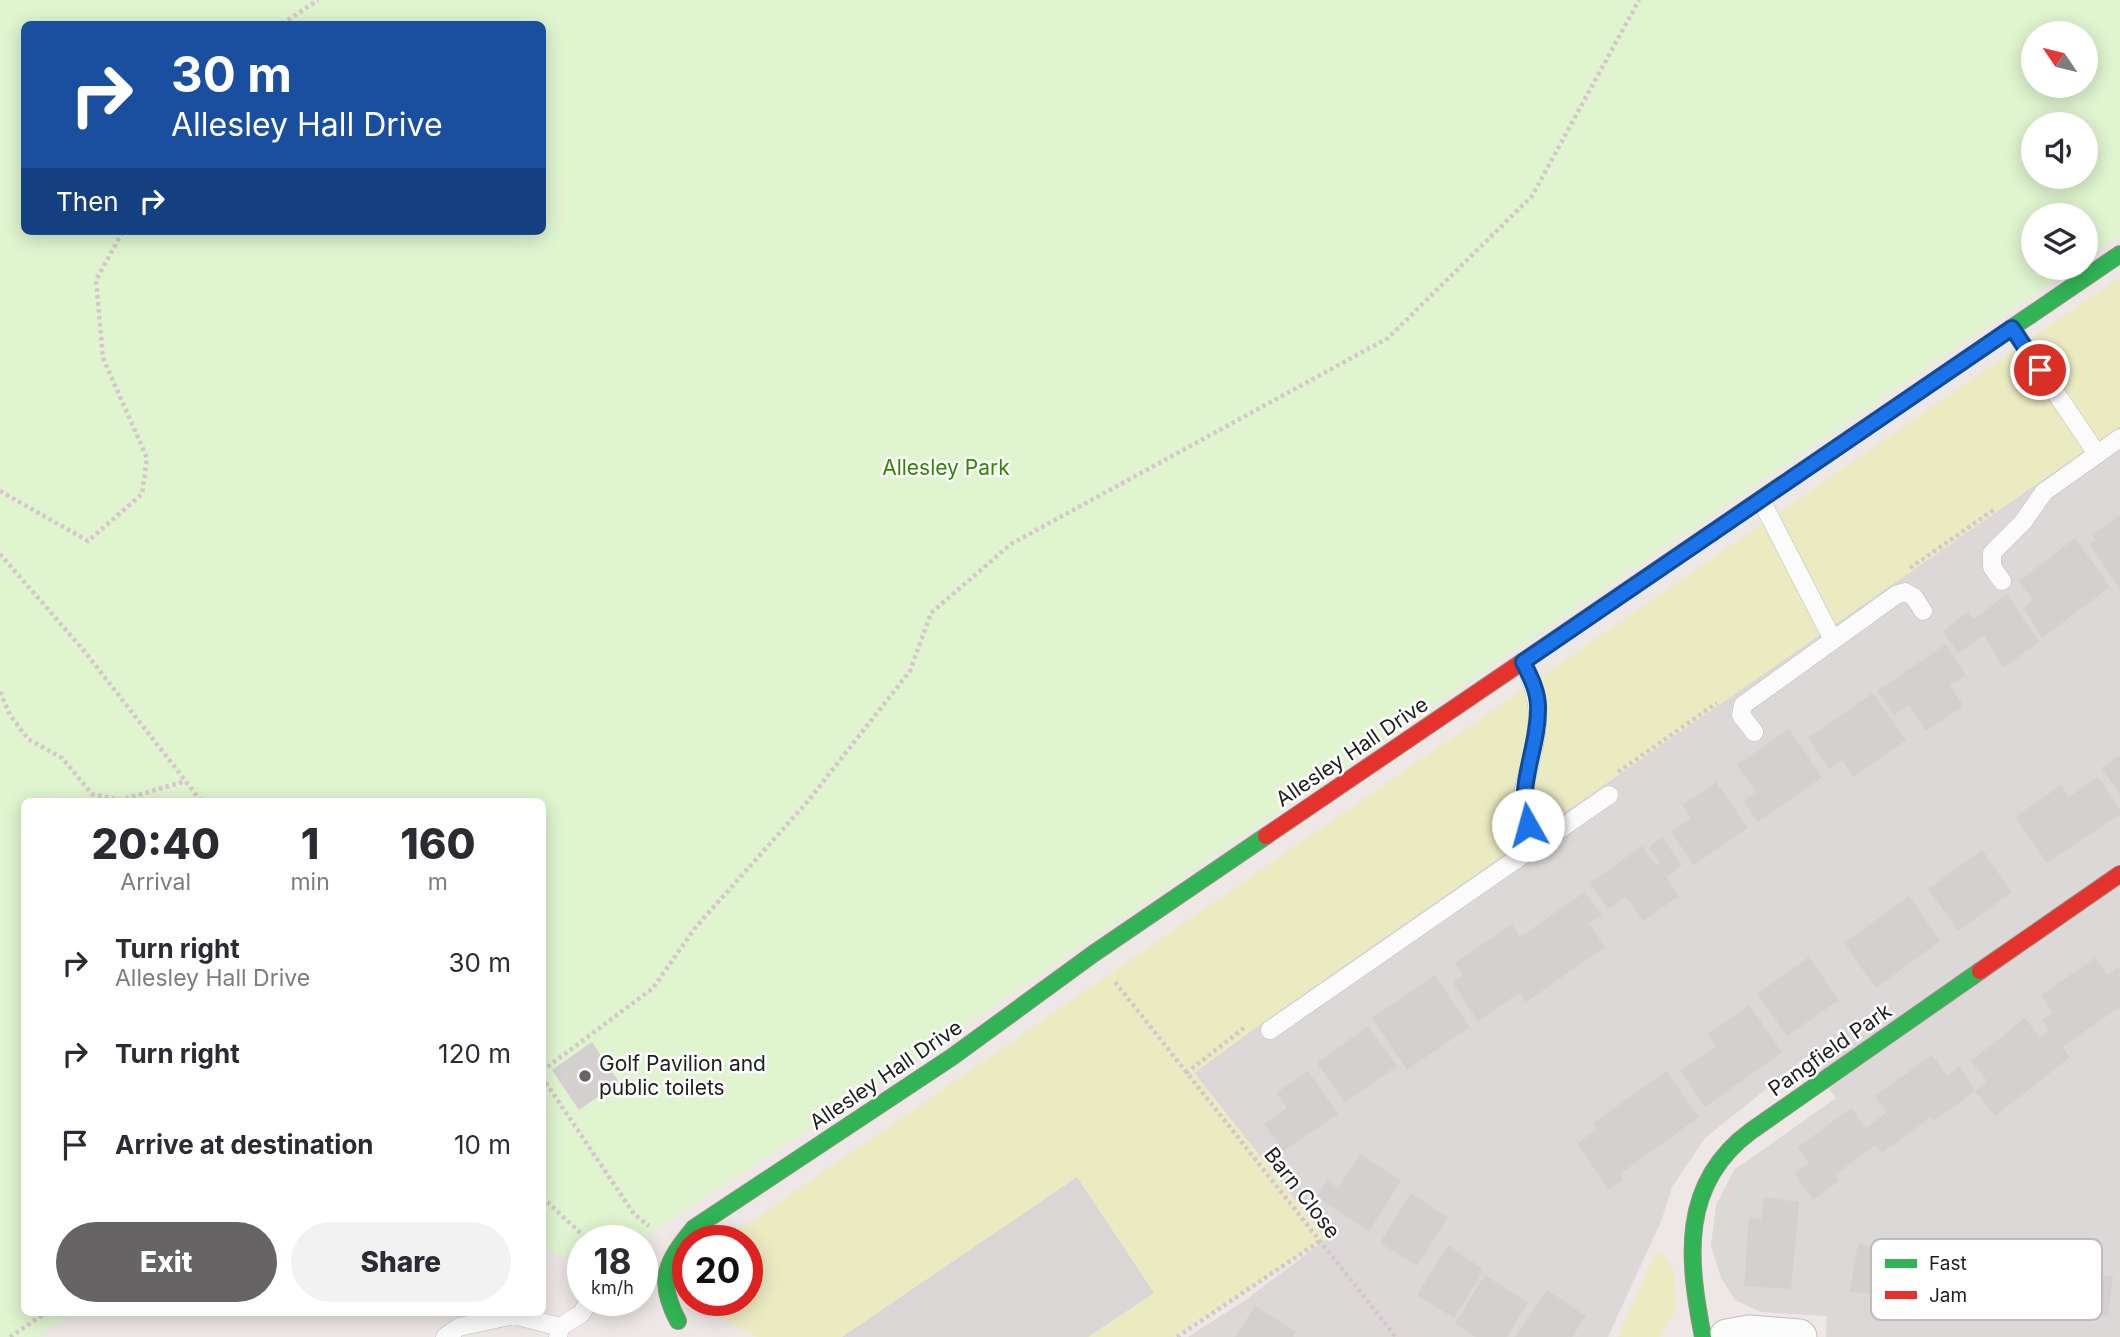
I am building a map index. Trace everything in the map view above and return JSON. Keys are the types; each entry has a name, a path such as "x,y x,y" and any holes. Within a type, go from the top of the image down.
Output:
{"street":[{"name":"Allesley Hall Drive","path":"699,1225 952,1057 1093,954 2120,254"},
{"name":"Pangfield Park","path":"1703,1337 1692,1278 1690,1242 1704,1185 1727,1151 1797,1098 2120,874"},
{"name":"Allesley Hall Drive","path":"672,1261 660,1287 672,1308"},
{"name":"Allesley Hall Drive","path":"676,1316 678,1321"},
{"path":"1727,1337 1749,1333 1799,1337"}],"lane":[{"path":"2012,328 2097,454"},
{"path":"2002,581 1992,567 1992,553 2023,523 2043,492 2120,438"},
{"path":"1761,500 1833,640"},
{"path":"1754,732 1741,715 1743,705 1759,692 1890,599 1905,592 1914,597 1923,611"},
{"path":"1523,662 1536,690 1538,706 1531,761 1524,787 1523,809 1528,825 1539,844"},
{"path":"1270,1030 1609,794"},
{"path":"445,1337 458,1327 509,1316"},
{"path":"517,1316 559,1332 579,1316"}],"path":[{"path":"286,21 318,0"},
{"path":"546,1068 653,988 695,928 808,801 910,671 931,613 971,578 1011,544 1388,338 1532,196 1639,0"},
{"path":"0,491 89,541 142,494 147,458 103,358 96,280 121,235"},
{"path":"1890,599 1884,586 1996,509"},
{"path":"0,554 85,652 199,798"},
{"path":"1609,794 1603,783 1751,679 1759,692"},
{"path":"0,692 10,715 28,739 62,758 92,794 111,798"},
{"path":"128,798 186,781"},
{"name":"Barn Close","path":"1116,984 1396,1337"},
{"path":"1185,1071 1242,1029 1259,1021 1266,1024 1270,1030"},
{"path":"546,1083 634,1214 672,1247"},
{"path":"546,1201 572,1225"},
{"path":"1177,1337 1320,1241"},
{"path":"10,1337 41,1316"}],"shaded area":[{"path":"2120,426 2120,1337 1826,1337 1827,1316 1761,1312 1735,1300 1721,1278 1711,1246 1716,1205 1734,1170 1836,1098 1805,1058 1705,1138 1672,1187 1662,1219 1608,1337 1188,1337 1247,1299 1326,1239 1194,1073 1273,1015"},
{"path":"1077,1177 1154,1293 1088,1337 842,1337"}],"green space":[{"name":"Allesley Park","path":"0,0 2120,0 2120,236 2098,251 2098,203 2021,203 2021,280 2055,280 931,1049 658,1228 658,1225 567,1225 567,1257 546,1249 546,798 21,798 21,1316 68,1316 37,1337 0,1337"},
{"path":"2120,277 2120,426 1273,1015 1194,1073 1326,1239 1173,1337 1088,1337 1154,1293 1077,1177 842,1337 756,1337 720,1316 763,1316 763,1225 746,1225"},
{"path":"1655,1254 1663,1255 1673,1268 1677,1308 1659,1337 1617,1337"}],"building":[{"path":"2120,515 2120,589 2089,544 2096,540 2092,535"},
{"path":"2075,538 2110,587 2042,638 2024,608 2033,600 2019,581"},
{"path":"2007,594 2039,642 2003,668 1984,635 1958,653 1943,631 1968,612 1974,619"},
{"path":"1946,644 1966,675 1950,686 1964,706 1926,731 1909,705 1894,715 1877,691"},
{"path":"1873,693 1906,740 1853,777 1842,760 1829,769 1808,738"},
{"path":"1789,729 1822,777 1758,822 1743,801 1756,792 1737,765"},
{"path":"2120,755 2120,794 2101,768"},
{"path":"2098,777 2120,809 2120,814 2047,863 2015,817 2061,785 2069,797"},
{"path":"1716,782 1748,828 1694,865 1671,832 1691,818 1682,805"},
{"path":"1662,837 1682,865 1666,877 1679,896 1643,921 1626,897 1608,909 1590,883 1642,846 1656,865 1659,862 1649,847"},
{"path":"1982,850 2012,892 1958,931 1928,889"},
{"path":"1585,892 1602,915 1589,923 1605,947 1526,1002 1519,993 1478,1021 1452,982 1463,975 1455,963 1512,924 1520,937"},
{"path":"1909,896 1940,941 1876,988 1844,943"},
{"path":"1809,957 1839,1000 1787,1036 1757,994"},
{"path":"2095,958 2107,975 2118,967 2120,970 2120,1007 2062,1047 2070,1057 1995,1116 1975,1091 1987,1081 1971,1061 2025,1018 2040,1037 2049,1030 2042,1020 2053,1013 2041,995"},
{"path":"1435,975 1470,1027 1407,1070 1372,1018"},
{"path":"1749,1005 1782,1052 1705,1107 1680,1071 1716,1046 1708,1034"},
{"path":"1368,1026 1397,1066 1345,1103 1317,1063"},
{"name":"Golf Pavilion and public toilets","path":"592,1042 619,1082 579,1110 552,1070"},
{"path":"1932,1055 1947,1076 1960,1066 1975,1091 1934,1121 1931,1117 1882,1153 1876,1145 1835,1175 1839,1181 1813,1200 1795,1174 1809,1163 1798,1147 1851,1108 1866,1128 1887,1112 1875,1096"},
{"path":"1308,1071 1338,1114 1283,1151 1264,1124 1287,1108 1276,1093"},
{"path":"1666,1071 1699,1117 1620,1174 1623,1179 1609,1189 1577,1144 1597,1129 1593,1123"},
{"path":"1360,1154 1401,1181 1369,1231 1316,1197 1327,1181 1338,1188"},
{"path":"1411,1193 1448,1218 1417,1266 1380,1243"},
{"path":"1764,1197 1799,1202 1791,1289 1744,1286 1749,1217 1761,1219"},
{"path":"1858,1244 1871,1246 1871,1295 1850,1291"},
{"path":"1448,1245 1484,1270 1454,1318 1417,1295"},
{"path":"1485,1275 1528,1303 1507,1337 1476,1337 1455,1323"},
{"path":"2102,1275 2113,1276 2108,1316 2102,1315"},
{"path":"1547,1290 1586,1316 1572,1337 1515,1337"},
{"path":"1255,1306 1296,1332 1293,1337 1235,1337"}],"traffic: fast":[{"path":"1522,662 2120,254"},
{"path":"678,1321 667,1294 667,1272 677,1251 694,1228 952,1057 1093,954 1266,836"},
{"path":"1703,1337 1694,1280 1694,1225 1700,1199 1711,1175 1728,1152 1751,1131 1980,971"}],"traffic: jam":[{"path":"1266,836 1522,662"},
{"path":"1980,971 2120,874"}],"place":[{"name":"Golf Pavilion and public toilets","path":"585,1076"}],"route":[{"path":"1528,825 1523,809 1524,787 1531,761 1538,706 1536,690 1523,662 2012,328 2040,370"}]}
